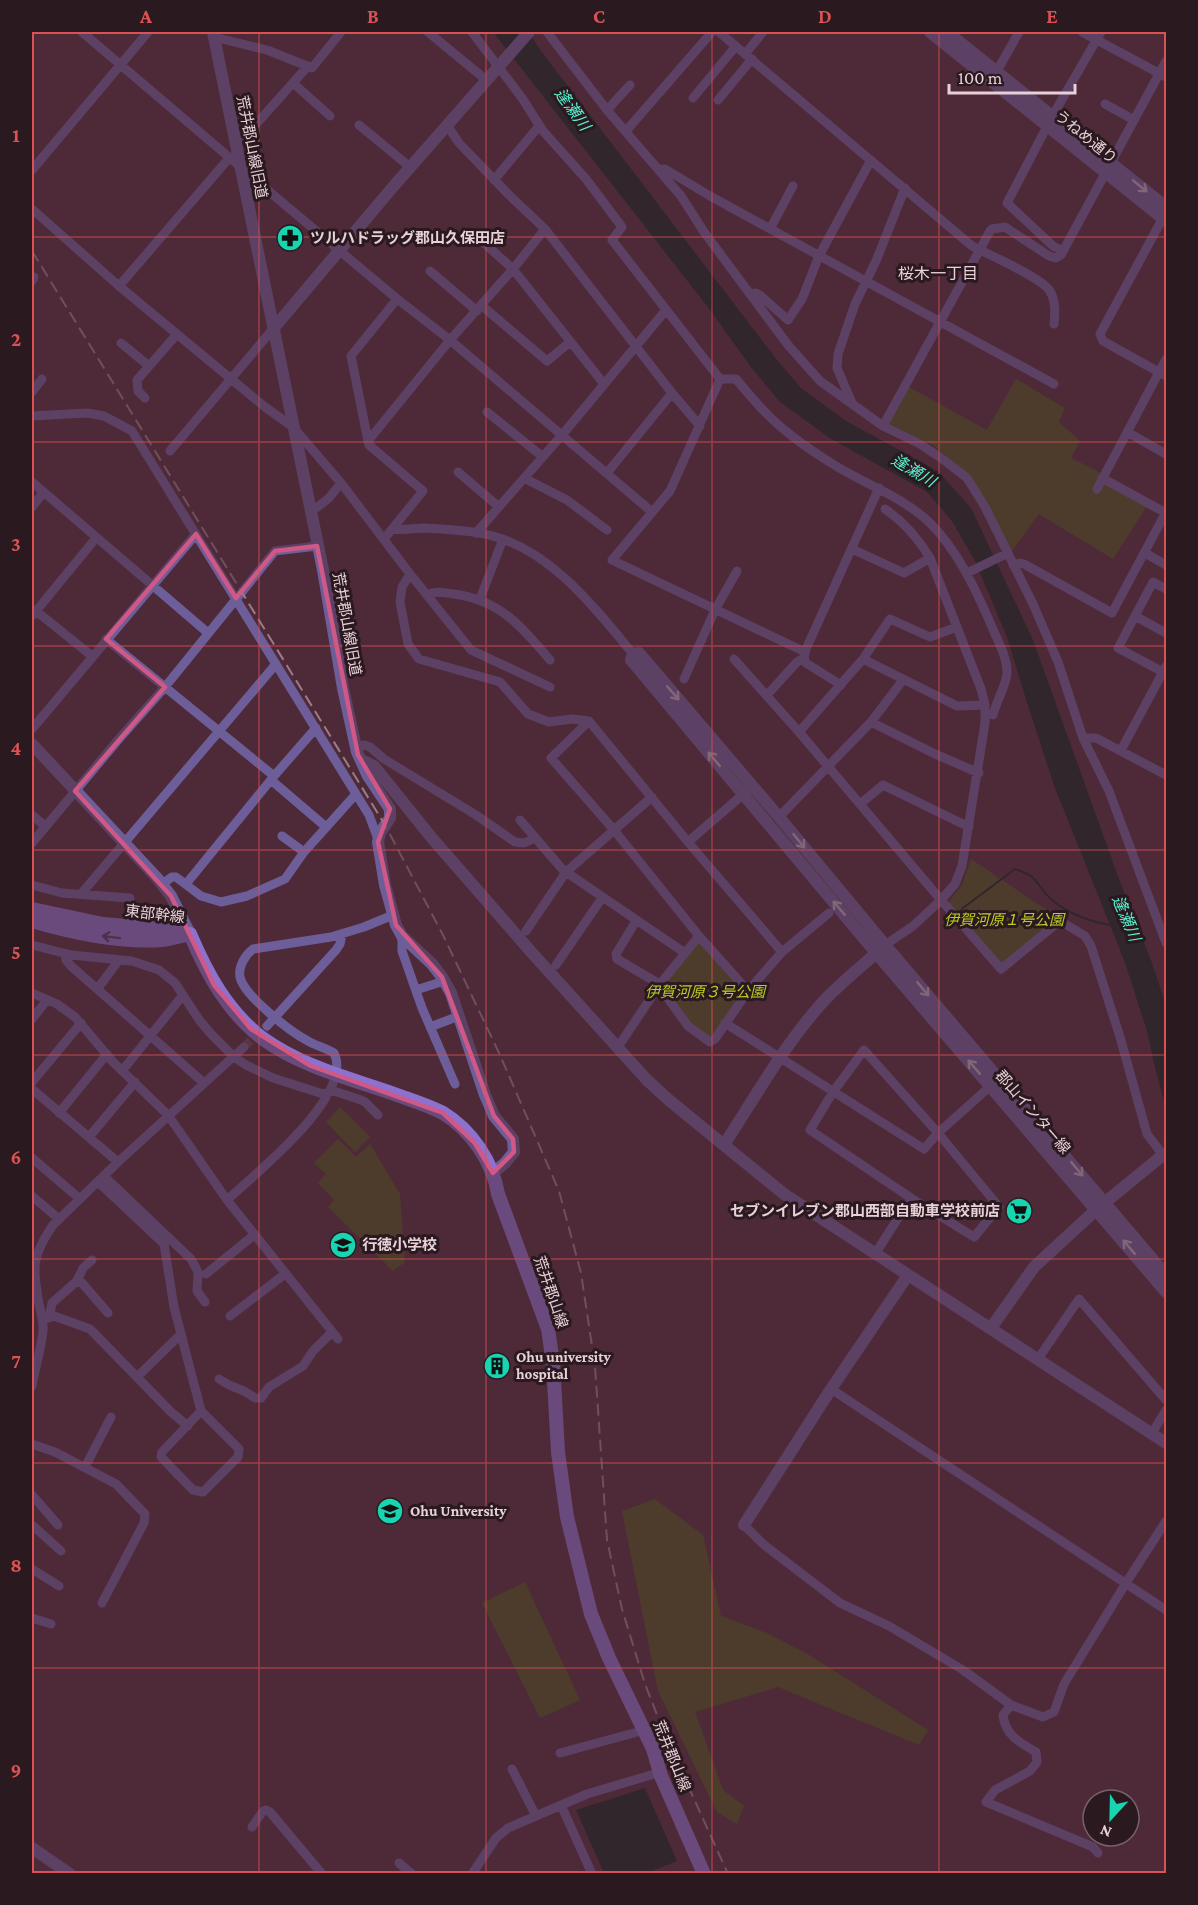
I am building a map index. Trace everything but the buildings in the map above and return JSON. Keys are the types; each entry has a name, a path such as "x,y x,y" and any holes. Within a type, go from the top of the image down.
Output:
{"main road":[{"name":"東部幹線","path":"32,909 103,924 190,934"},
{"name":"東部幹線","path":"32,921 87,934 118,938 165,940 190,934"},
{"name":"荒井郡山線","path":"190,934 214,985 232,1010 251,1029 287,1054 443,1113 461,1127 474,1142 493,1173 498,1194 548,1329 553,1363 558,1452 567,1517 591,1614 609,1658 645,1730 704,1874"}],"street":[{"path":"82,32 652,512"},
{"path":"32,170 148,32"},
{"path":"214,34 267,50 312,68 342,32"},
{"path":"428,32 485,79"},
{"path":"472,32 522,98 539,126 586,179 622,227 612,240 720,379"},
{"path":"170,451 485,79 528,32"},
{"path":"548,32 607,110 681,196 704,232 807,367 827,387 883,426 920,444 967,478 984,505 1006,554 1014,564 1058,662 1083,738 1109,791 1167,944"},
{"path":"626,132 712,32"},
{"path":"719,32 972,246 1046,286 1055,302 1054,324"},
{"path":"718,100 764,32"},
{"name":"うねめ通り","path":"930,32 1051,121 1166,214"},
{"name":"うねめ通り","path":"947,32 997,71 1051,121"},
{"path":"1082,32 1099,35 1163,75"},
{"name":"荒井郡山線旧道","path":"214,34 235,141 235,160 323,570 343,688 356,748 361,761 390,809 390,818 378,839"},
{"path":"997,71 1014,34"},
{"path":"1063,251 1053,246 1007,202 1099,35"},
{"path":"693,98 736,46"},
{"path":"883,426 992,229 1005,227 1049,256 1056,258 1060,256 1134,120 1163,75 1167,61"},
{"path":"235,141 242,140 308,66"},
{"path":"292,83 330,116"},
{"path":"607,110 630,85"},
{"path":"1106,104 1134,120"},
{"path":"359,125 410,167"},
{"path":"447,125 459,143 545,229 700,426"},
{"path":"494,180 539,126"},
{"path":"119,286 235,160"},
{"path":"750,294 756,293 761,296 788,320 802,299 819,256 871,160"},
{"path":"659,169 664,169 1054,384"},
{"path":"770,229 794,186"},
{"path":"853,405 837,368 837,362 849,319 904,188"},
{"path":"32,209 119,286 265,407 293,427 341,483 471,650 550,687"},
{"path":"1163,374 1103,341 1100,334 1166,214"},
{"path":"368,441 545,229"},
{"path":"484,243 513,269 604,384"},
{"path":"430,271 547,361 570,342"},
{"path":"384,539 423,491 369,445 351,356 397,298"},
{"path":"476,533 562,435 666,310"},
{"path":"146,398 138,391 137,380 177,334"},
{"path":"121,343 149,366"},
{"path":"1097,489 1127,432 1163,374 1167,359"},
{"path":"32,392 42,379"},
{"path":"720,379 670,491 612,560 804,655 806,663 840,685"},
{"path":"720,379 736,379 768,415 796,438 838,467 879,488 931,524 950,547 978,595 1004,657 1007,671 993,715"},
{"path":"607,473 672,393"},
{"path":"487,412 543,457"},
{"path":"32,416 87,413 104,416 132,431 369,815 378,839 380,861 393,915 402,936 402,951 430,1027 455,1084"},
{"path":"1127,432 1167,454"},
{"path":"458,472 499,507"},
{"path":"524,478 567,500 607,530"},
{"path":"1014,564 1022,563 1112,613 1166,512 1102,478"},
{"path":"32,482 208,633"},
{"path":"311,512 329,498 341,483"},
{"path":"767,695 804,655 879,488"},
{"path":"32,507 43,493"},
{"path":"724,1144 780,1058 822,1003 881,949 913,926 951,891 958,878 964,856 986,723 985,705 975,673 930,558 911,531 899,518 885,509"},
{"path":"392,529 425,528 476,533 503,539 530,553 566,580 582,594 633,654 639,653 748,790 881,949"},
{"path":"32,729 196,534"},
{"path":"92,656 34,613 96,538"},
{"path":"480,599 503,539"},
{"path":"32,843 165,687 275,551 317,546"},
{"path":"852,549 904,573 930,558"},
{"path":"1145,553 1167,565"},
{"path":"967,573 1006,554"},
{"path":"684,679 715,609 737,571"},
{"path":"410,574 402,587 400,602 408,644 418,659 500,682 528,714 549,722 572,719 590,721 688,842 782,952"},
{"path":"1121,750 1165,669 1118,648 1153,582 1167,589"},
{"path":"427,596 437,592 480,599 495,606 514,620 550,660"},
{"path":"1135,616 1167,633"},
{"path":"799,732 863,659 890,619 930,637 957,627"},
{"path":"106,639 218,730 326,827"},
{"path":"734,659 1001,969 1056,924 1062,922 1085,936 1091,946 1120,1037 1146,1134 1165,1157 1101,1206 1034,1267 991,1328"},
{"path":"863,659 957,706 985,705"},
{"path":"81,894 276,664"},
{"path":"779,817 871,722 903,680"},
{"path":"590,721 551,758 614,830 699,936 748,991"},
{"path":"871,722 978,773"},
{"path":"186,884 316,728"},
{"path":"1083,738 1096,738 1167,775"},
{"path":"32,744 162,884 181,913 190,934"},
{"path":"356,748 364,745 370,747 384,759 476,815 515,842 524,843 535,838"},
{"path":"361,761 370,764 381,774 431,837 653,1086 784,1194 1167,1443"},
{"path":"860,804 883,785 969,827"},
{"path":"748,790 779,817 881,949"},
{"path":"688,842 748,790"},
{"path":"162,884 174,877 178,878 201,896 221,902 247,896 285,879 303,852 356,794"},
{"path":"526,931 566,872 652,797"},
{"path":"32,815 45,826"},
{"path":"520,820 566,872 685,953"},
{"path":"282,836 303,852"},
{"path":"32,885 62,893 130,898"},
{"path":"556,966 602,897"},
{"path":"636,921 616,954 617,959 658,986 688,1026 711,1042 748,991 782,952 829,913"},
{"path":"227,1200 312,1118 324,1103 338,1065 334,1053 271,1022 240,978 241,966 246,956 253,949 342,934 393,915"},
{"path":"271,1022 336,950 342,934"},
{"path":"402,936 432,964 444,981 459,1016 494,1116 513,1139 514,1152 505,1164 493,1173"},
{"path":"618,1047 658,986 699,936"},
{"path":"34,949 143,964 159,970 175,983 203,1026 246,1065 273,1078 323,1094 334,1091 365,1102 378,1115"},
{"name":"郡山インター線","path":"881,949 1101,1206 1167,1292"},
{"path":"65,954 67,962 204,1083"},
{"path":"98,988 119,960"},
{"path":"416,990 444,981"},
{"path":"32,993 70,1012 123,1071 168,1115 227,1200 335,1336 314,1351 303,1366 272,1384 261,1398 255,1398 219,1379"},
{"path":"123,1071 183,995"},
{"path":"32,1019 47,1000"},
{"path":"430,1027 459,1016"},
{"path":"32,1082 81,1023"},
{"path":"725,1023 924,1149 938,1133 995,1082"},
{"path":"46,1319 34,1285 34,1257 47,1234 59,1219 118,1162 244,1047"},
{"path":"864,1050 999,1206 974,1237 810,1130 833,1092 864,1050"},
{"path":"59,1113 107,1054"},
{"path":"89,1137 135,1082"},
{"path":"32,1089 118,1162"},
{"path":"32,1158 80,1199"},
{"path":"101,1179 191,1259 197,1269 197,1291 205,1302"},
{"path":"101,1179 164,1244 174,1307 201,1411 239,1450 238,1457 201,1493 193,1490 161,1457 162,1452 201,1411"},
{"path":"32,1196 59,1219"},
{"path":"875,1254 911,1198"},
{"path":"1101,1206 1167,1275"},
{"path":"206,1274 254,1235"},
{"path":"32,1386 46,1319 52,1303 77,1281 83,1269 92,1260"},
{"path":"230,1316 285,1274"},
{"path":"908,1275 831,1389 744,1525 763,1544 840,1603 889,1626 963,1670 1011,1704 1043,1717 1054,1712 1064,1684 1167,1521"},
{"path":"77,1281 82,1283 108,1313"},
{"path":"1038,1359 1079,1299 1167,1400"},
{"path":"46,1319 54,1317 90,1329 188,1426"},
{"path":"136,1377 181,1334"},
{"path":"831,1389 1167,1610"},
{"path":"1152,1433 1167,1410"},
{"path":"85,1467 111,1418"},
{"path":"32,1444 55,1452 118,1486 145,1514 144,1523 102,1603"},
{"path":"32,1495 58,1525"},
{"path":"32,1525 61,1551"},
{"path":"32,1569 59,1586"},
{"path":"32,1618 51,1624"},
{"path":"1011,1704 1003,1715 1004,1725 1018,1742 1036,1752 1037,1762 1030,1771 995,1790 986,1802 1093,1847 1098,1853"},
{"path":"560,1754 645,1730"},
{"path":"512,1769 536,1816"},
{"path":"472,1874 501,1833 513,1826 587,1794 661,1772"},
{"path":"561,1805 592,1874"},
{"path":"252,1827 263,1811 270,1812 322,1874"},
{"path":"32,1848 70,1874"},
{"path":"399,1863 412,1874"}],"highlighted area":[{"path":"196,534 236,598 275,551 317,546 358,755 390,809 378,842 396,925 442,977 494,1116 513,1139 514,1152 493,1173 474,1142 443,1113 311,1066 251,1029 214,985 171,896 75,791 165,687 106,639"}],"green space":[{"path":"1016,379 1065,408 1059,422 1080,441 1071,458 1101,473 1147,506 1113,559 1039,514 1011,552 966,474 933,445 887,423 907,386 987,430"},
{"name":"伊賀河原１号公園","path":"971,859 1042,907 1059,915 1001,965 948,903 962,885"},
{"name":"伊賀河原３号公園","path":"698,943 702,943 741,988 741,993 712,1038 707,1038 690,1023 665,988"},
{"path":"340,1107 370,1137 355,1152 326,1122"},
{"path":"338,1139 356,1157 370,1144 400,1194 405,1262 393,1271 328,1207 334,1200 318,1183 326,1174 314,1163"},
{"path":"655,1499 703,1535 721,1616 767,1633 809,1655 928,1730 919,1745 778,1687 695,1712 723,1790 744,1806 737,1824 717,1812 658,1691 622,1511"},
{"path":"525,1582 580,1700 540,1718 482,1603"}],"water":[{"name":"逢瀬川","path":"493,32 529,32 538,47 777,360 801,388 846,421 938,471 971,508 1033,640 1166,1005 1166,1108 1147,1031 1124,960 1055,788 1007,637 975,561 952,521 927,492 831,439 780,402"},
{"path":"645,1788 677,1861 647,1873 604,1873 576,1810"}],"waterway":[{"path":"958,915 963,908 1015,869 1033,878 1050,898 1071,913 1110,925"}],"tunnel":[{"path":"244,1047 267,1026"}],"railway":[{"path":"32,251 385,825 443,935 500,1055 559,1191 581,1273 595,1366 607,1540 622,1609 645,1684 665,1735 728,1874"}],"place":[{"name":"ツルハドラッグ郡山久保田店","path":"290,238"},
{"name":"セブンイレブン郡山西部自動車学校前店","path":"1019,1211"},
{"name":"行徳小学校","path":"343,1245"},
{"name":"Ohu university hospital","path":"497,1366"},
{"name":"Ohu University","path":"390,1511"}],"district":[{"name":"桜木一丁目","path":"938,273"}]}
